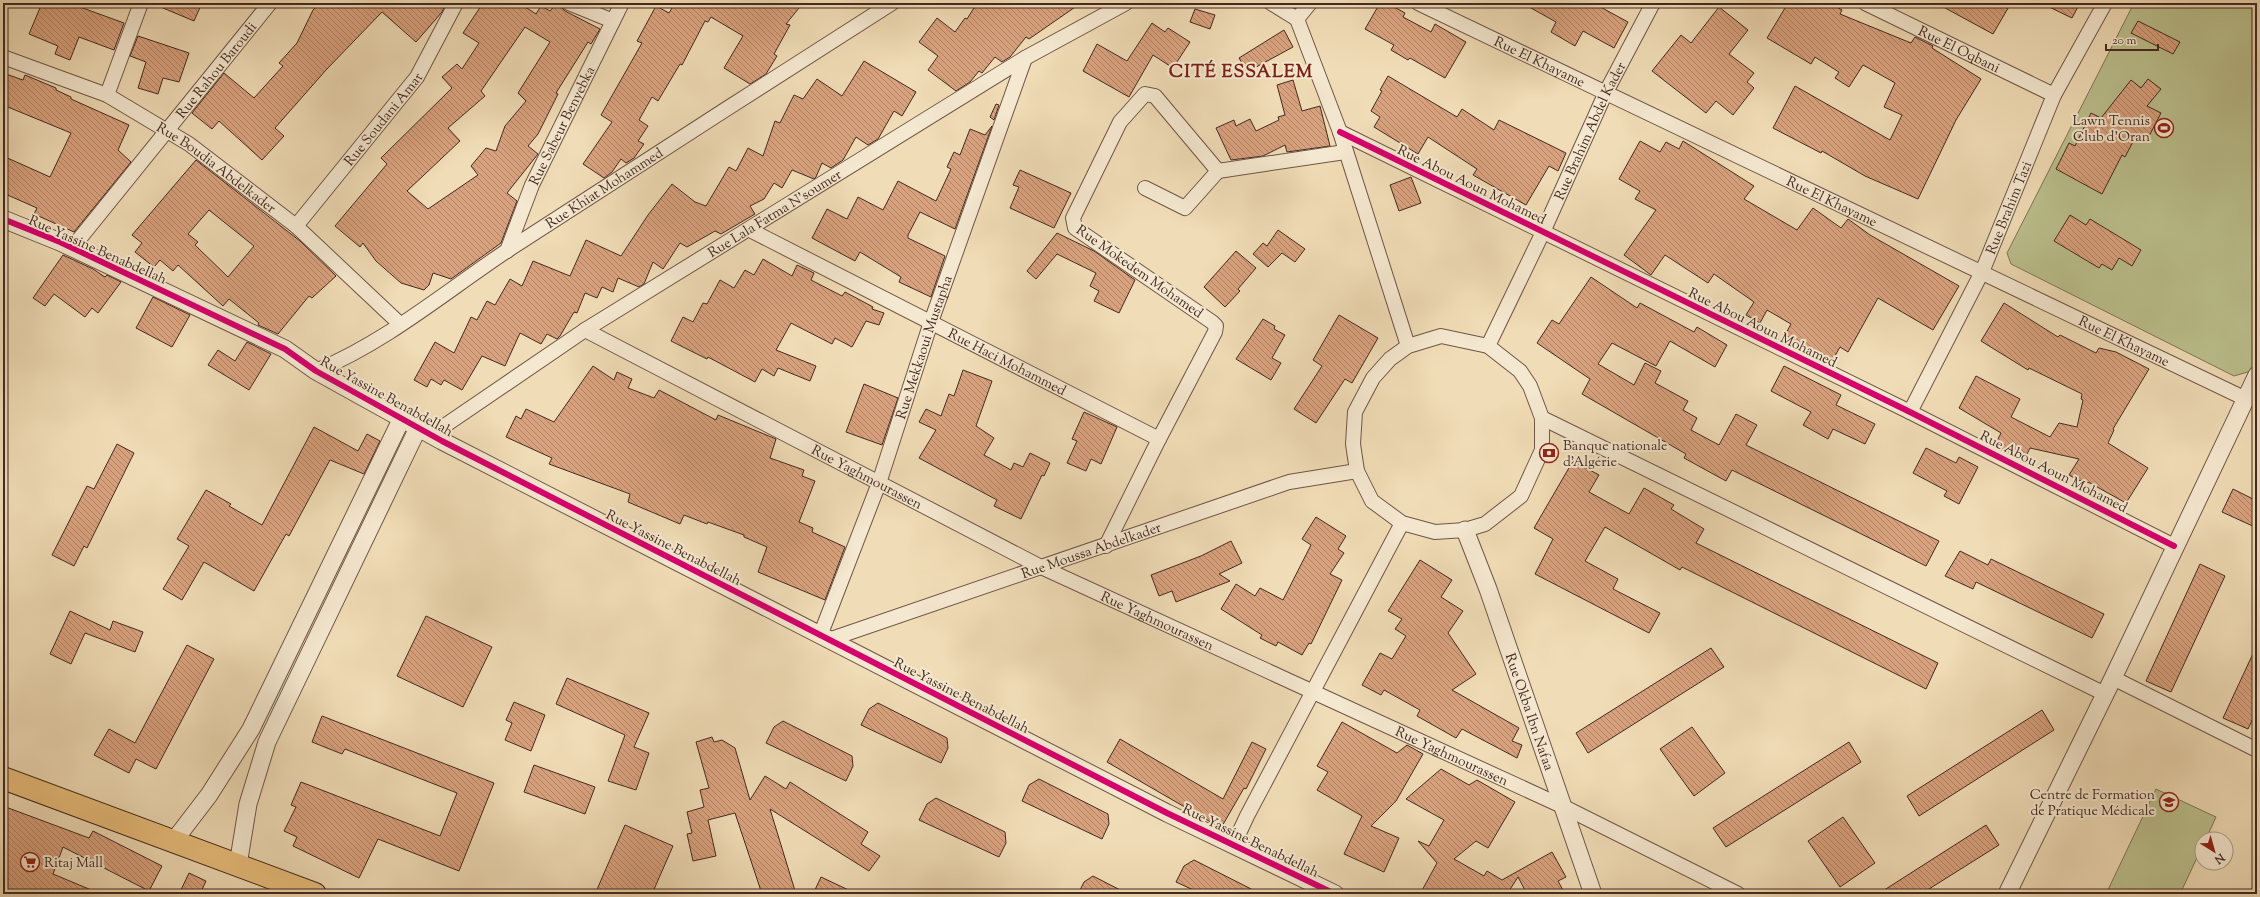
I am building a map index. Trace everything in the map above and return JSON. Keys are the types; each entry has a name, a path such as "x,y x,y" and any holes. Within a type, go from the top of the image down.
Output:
{"main road":[{"path":"3,778 315,894"}],"street":[{"path":"107,95 141,3"},
{"name":"Rue Rahou Baroudi","path":"72,248 270,3"},
{"name":"Rue Soudani Amar","path":"296,226 417,77 456,3"},
{"path":"569,3 613,21"},
{"name":"Rue Sabeur Benyebka","path":"507,251 532,185 622,3"},
{"name":"Rue Khiat Mohammed","path":"316,371 338,362 400,324 507,251 892,3"},
{"name":"Rue Lala Fatma N'soumer","path":"425,431 585,330 750,230 1025,58 1126,3"},
{"path":"1271,3 1297,19 1340,132 1345,152 1408,346"},
{"path":"1297,19 1310,3"},
{"name":"Rue El Khayame","path":"1418,3 2246,399"},
{"name":"Rue Brahim Abdel Kader","path":"1488,346 1543,232 1606,92 1653,3"},
{"name":"Rue El Oqbani","path":"1865,3 2054,95"},
{"name":"Rue Brahim Tazi","path":"1910,412 1982,272 2054,95 2105,3"},
{"name":"Rue Boudia Abdelkader","path":"3,57 107,95 190,144 296,226 400,324"},
{"name":"Rue Mekkaoui Mustapha","path":"824,638 879,483 931,322 1025,58"},
{"name":"Rue Mokedem Mohamed","path":"1106,546 1159,439 1216,332 1216,326 1075,228 1073,218 1120,122 1145,94 1155,96 1218,171"},
{"name":"Rue Abou Aoun Mohamed","path":"1340,132 1910,412 2174,546"},
{"path":"1145,188 1185,208 1218,171 1345,152"},
{"name":"Rue Yassine Benabdellah","path":"3,220 72,248 285,349 316,371 425,431 824,638 1233,846 1335,894"},
{"name":"Rue Haci Mohammed","path":"750,230 1159,439"},
{"name":"Rue Yaghmourassen","path":"585,330 1041,567 1564,807 1738,894"},
{"path":"1441,336 1488,346 1520,371 1530,386 1542,418 1542,450 1521,496 1485,524 1465,530 1435,532 1402,523 1372,501 1357,471 1352,444 1355,412 1373,378 1390,358 1408,346 1441,336"},
{"path":"2007,894 2113,678 2174,546 2257,375"},
{"path":"173,842 208,795 251,729 402,418"},
{"path":"1542,418 2105,694"},
{"path":"238,865 248,804 267,742 425,431"},
{"name":"Rue Moussa Abdelkader","path":"824,638 1106,546 1289,482 1357,471"},
{"path":"1233,846 1247,816 1402,523"},
{"name":"Rue Okba Ibn Nafaa","path":"1465,530 1488,589 1593,894"},
{"path":"2113,678 2257,750"}],"green space":[{"name":"Lawn Tennis Club d'Oran","path":"2134,3 2257,3 2257,359 2251,371 2234,376 2011,264 2007,253"},
{"path":"2156,789 2216,817 2210,831 2194,831 2194,864 2180,894 2106,894"}],"building":[{"path":"42,3 82,3 80,7 124,23 114,50 79,37 70,60 55,54 58,46 29,34"},
{"path":"151,3 202,3 194,21"},
{"path":"320,3 446,3 442,12 416,42 382,12 326,70 275,128 284,136 262,160 219,121 212,129 192,113 224,73 254,98 283,66 279,63 297,43 313,10"},
{"path":"483,3 519,3 536,14 541,6 550,11 557,3 565,11 600,29 591,44 588,42 556,93 558,94 538,134 528,146 538,154 507,193 517,201 501,243 451,279 433,273 429,285 424,290 401,283 376,261 363,243 360,247 335,226 387,164 381,158 452,88 442,77 457,64 462,69 479,43 463,33","holes":["525,27 550,42 518,93 526,101 505,126 496,151 486,148 471,166 478,175 428,209 407,191 460,141 448,128 485,96 481,91"]},
{"path":"675,3 803,3 786,24 790,25 774,54 777,56 766,74 750,84 724,68 743,36 711,17 708,22 705,21 682,65 680,64 658,101 652,97 639,120 648,126 638,141 644,144 634,158 626,163 621,159 612,172 604,178 583,164 612,122 601,115 642,43 637,41 656,6 669,13"},
{"path":"977,3 1081,3 1029,39 1026,37 1010,57 1002,62 995,57 982,73 979,71 970,82 956,91 928,70 938,56 919,42 937,18 955,32 965,18 967,19"},
{"path":"1380,3 1387,3 1405,13 1403,17 1431,32 1435,24 1466,42 1445,78 1410,58 1408,60 1391,50 1394,45 1365,29"},
{"path":"1522,3 1593,3 1628,22 1614,48 1583,31 1575,46 1551,32 1556,22"},
{"path":"1788,3 1830,3 1842,10 1840,14 1911,43 1915,37 1933,46 1932,48 1981,79 1956,120 1918,199 1865,176 1822,151 1821,153 1773,128 1795,86 1890,140 1902,115 1884,107 1895,83 1890,80 1863,65 1849,87 1835,78 1839,72 1815,57 1811,64 1767,38"},
{"path":"1936,3 2011,3 1993,34"},
{"path":"2041,3 2080,3 2072,18"},
{"path":"1719,7 1748,30 1729,54 1754,73 1747,82 1754,88 1733,115 1716,101 1706,113 1652,71 1681,35 1691,43"},
{"path":"1195,9 1215,15 1210,29 1190,22"},
{"path":"2138,21 2180,42 2173,54 2131,33"},
{"path":"1152,23 1165,32 1168,28 1190,42 1173,68 1153,55 1129,97 1083,71 1097,44 1127,61"},
{"path":"1284,30 1293,47 1247,72 1239,58"},
{"path":"138,36 189,53 179,82 163,78 158,94 138,88 146,62 130,56"},
{"path":"864,61 916,92 902,116 894,111 878,139 868,145 856,137 843,160 831,168 822,163 814,179 792,170 782,188 774,183 764,199 750,206 755,214 721,234 715,231 687,247 680,243 663,269 653,262 644,284 639,287 618,278 613,292 602,287 597,298 585,293 577,313 574,312 557,339 547,334 541,344 520,333 505,366 482,356 462,390 444,380 441,385 431,379 427,387 414,380 435,342 454,353 471,317 477,320 487,301 495,305 510,279 522,286 533,261 570,276 586,240 621,256 648,215 672,184 695,202 706,206 729,167 736,171 748,148 763,156 775,121 780,123 794,95 803,99 817,79 842,96"},
{"path":"3,73 23,80 25,75 56,88 56,90 71,97 71,99 129,125 118,150 131,162 74,232 34,214 37,208 3,193 3,156 50,177 71,133 3,105"},
{"path":"1388,76 1457,117 1462,109 1494,130 1499,120 1566,153 1558,171 1549,166 1526,205 1473,175 1477,169 1428,137 1418,154 1374,127 1380,117 1371,111"},
{"path":"2148,79 2161,89 2147,106 2161,113 2146,142 2136,136 2125,157 2122,155 2102,194 2056,169 2069,143 2075,146 2091,113 2101,118 2131,80 2141,88"},
{"path":"1293,80 1302,111 1320,106 1330,146 1287,152 1285,145 1263,156 1231,160 1216,128 1234,120 1236,126 1250,119 1256,131 1279,120 1278,117 1285,115 1277,85"},
{"path":"996,104 999,105 994,120 990,117"},
{"path":"992,126 955,229 920,212 908,235 908,238 945,256 931,297 899,282 901,277 860,252 855,261 812,238 827,209 847,219 858,197 883,210 898,181 936,201 951,169 947,167 954,152 960,155 970,129 985,135"},
{"path":"1640,141 1660,152 1666,142 1679,149 1683,141 1754,186 1744,199 1797,230 1813,208 1841,228 1848,219 1870,235 1959,286 1933,330 1878,298 1848,352 1840,347 1832,361 1785,335 1791,324 1767,310 1760,323 1746,315 1754,302 1714,274 1708,283 1665,255 1651,275 1624,255 1656,210 1635,199 1640,191 1619,179"},
{"path":"196,160 300,241 336,276 312,298 309,296 278,334 258,325 259,323 229,299 223,306 178,265 173,271 160,260 154,267 135,252 142,243 132,235","holes":["209,210 254,246 228,277 195,245 198,242 188,234"]},
{"path":"1020,170 1071,193 1054,228 1010,208 1019,187 1013,185"},
{"path":"1411,177 1421,203 1399,211 1390,185"},
{"path":"2070,215 2086,225 2090,219 2141,250 2132,266 2119,258 2112,270 2102,264 2099,268 2054,241"},
{"path":"1278,230 1305,249 1295,262 1282,253 1268,267 1253,254 1263,243 1267,246"},
{"path":"1057,233 1094,251 1135,280 1119,313 1094,301 1099,291 1090,286 1096,273 1057,254 1036,279 1027,271"},
{"path":"1236,251 1256,268 1238,289 1240,291 1225,307 1204,287"},
{"path":"63,255 93,269 105,277 107,275 121,282 98,313 92,308 85,317 54,294 45,306 33,298"},
{"path":"763,259 792,276 797,265 814,273 811,280 842,296 845,292 873,307 872,309 884,313 879,325 866,321 852,347 835,338 832,344 791,323 776,350 816,366 810,381 778,368 774,376 762,369 755,382 708,357 707,359 671,341 683,317 693,322 703,303 707,304 720,280 734,288 745,270 754,275"},
{"path":"1591,277 1637,308 1640,303 1694,332 1697,327 1727,345 1715,367 1670,341 1656,366 1612,343 1598,364 1634,385 1645,363 1661,371 1655,383 1688,401 1683,410 1697,418 1691,430 1719,445 1736,414 1757,425 1746,445 1939,541 1926,566 1732,470 1726,481 1684,458 1686,454 1582,394 1590,379 1537,343 1552,320 1559,324"},
{"path":"153,297 190,315 172,347 136,328"},
{"path":"2004,303 2058,337 2060,335 2096,353 2099,348 2116,352 2149,369 2113,429 2114,430 2108,443 2148,468 2126,503 2090,483 2078,480 2069,475 2079,459 2030,448 2024,460 1995,445 2001,433 1959,408 1976,376 2020,399 2011,417 2050,437 2059,423 2077,427 2083,400 2081,399 2082,394 2029,368 2028,370 1981,341"},
{"path":"1339,315 1378,338 1352,383 1345,379 1316,423 1294,409 1322,366 1313,360"},
{"path":"1263,319 1275,326 1274,329 1285,335 1272,358 1281,363 1271,380 1236,359"},
{"path":"247,342 271,354 249,390 208,365 218,350 235,361"},
{"path":"593,366 614,380 617,372 632,379 628,388 654,398 659,390 716,420 718,415 776,439 770,458 804,470 802,476 815,481 799,522 813,528 812,532 845,547 825,600 758,572 767,547 744,537 744,535 708,522 707,524 684,515 680,524 628,502 630,494 549,464 552,458 506,437 516,416 521,419 526,409 554,422"},
{"path":"1784,366 1841,395 1836,405 1875,424 1865,444 1833,429 1828,439 1803,425 1811,412 1771,391"},
{"path":"963,370 992,381 976,426 994,438 984,455 1011,470 1014,463 1023,467 1030,453 1050,463 1044,476 1042,475 1021,519 994,506 997,500 919,458 936,430 919,422 926,409 941,416 949,394 954,396"},
{"path":"864,384 898,398 882,445 846,432"},
{"path":"1084,412 1117,427 1101,464 1091,459 1086,471 1067,463 1077,441 1072,439"},
{"path":"314,427 358,451 367,434 380,441 364,474 330,460 289,536 286,534 254,591 204,562 182,600 163,589 189,546 177,539 206,490 231,504 229,506 262,525"},
{"path":"117,444 134,453 87,548 84,546 74,566 52,555 87,486 94,489"},
{"path":"1926,448 1956,463 1959,457 1978,467 1959,504 1944,496 1947,491 1913,473"},
{"path":"1573,461 1599,475 1589,492 1629,514 1644,488 1674,505 1671,509 1704,529 1696,543 1938,663 1926,689 1682,567 1680,570 1605,527 1585,561 1618,579 1613,589 1660,613 1649,633 1535,574 1553,539 1534,528"},
{"path":"2233,489 2257,501 2257,528 2222,512"},
{"path":"1316,517 1346,536 1338,549 1344,553 1330,574 1342,580 1311,644 1309,643 1302,655 1278,642 1276,646 1260,638 1262,635 1221,609 1236,584 1255,596 1260,588 1283,600 1311,545 1302,539"},
{"path":"1231,541 1242,563 1219,574 1230,581 1176,602 1172,591 1159,596 1151,575 1201,556"},
{"path":"1960,551 1988,565 1991,559 2104,614 2092,638 1976,582 1973,589 1945,576"},
{"path":"1420,560 1452,580 1441,597 1463,611 1448,633 1476,674 1452,690 1519,728 1512,741 1522,745 1517,758 1462,729 1456,738 1417,716 1420,710 1384,690 1381,695 1362,685 1380,653 1392,659 1406,636 1395,629 1402,619 1388,611"},
{"path":"2200,564 2225,576 2171,692 2146,681"},
{"path":"70,611 110,630 113,621 143,632 135,652 85,633 71,664 50,654"},
{"path":"426,616 492,647 463,707 397,676"},
{"path":"187,645 214,659 156,769 136,759 129,773 94,755 109,729 135,743"},
{"path":"2257,645 2257,710 2248,729 2223,718"},
{"path":"1711,648 1724,667 1588,753 1576,733"},
{"path":"567,678 649,713 634,747 649,753 636,790 608,781 625,735 556,704"},
{"path":"514,702 545,715 531,751 505,740 512,723 506,720"},
{"path":"878,703 947,738 948,748 941,763 861,725 869,709"},
{"path":"2042,710 2054,730 1919,816 1907,796"},
{"path":"322,716 494,783 459,871 378,839 359,878 293,846 297,837 284,831 296,807 291,805 301,782 440,836 457,793 345,749 342,754 312,742"},
{"path":"783,721 852,756 853,766 846,781 766,743 774,727"},
{"path":"1342,722 1397,753 1407,745 1423,754 1396,801 1371,826 1399,838 1384,872 1344,854 1362,816 1317,790 1328,772 1317,766"},
{"path":"1692,727 1725,773 1694,796 1660,749"},
{"path":"712,737 714,742 722,740 735,748 750,800 765,776 786,789 790,782 868,832 861,844 880,856 869,871 770,809 796,894 762,894 735,813 708,820 716,856 693,861 687,834 692,833 687,812 704,807 700,790 709,788 696,742"},
{"path":"1120,739 1223,799 1252,742 1266,749 1246,789 1244,788 1221,828 1107,762"},
{"path":"1849,742 1861,762 1726,847 1713,828"},
{"path":"534,765 595,787 585,814 524,792"},
{"path":"1441,769 1469,785 1477,780 1515,802 1488,848 1476,841 1454,859 1484,876 1487,871 1502,880 1552,852 1566,877 1558,881 1565,894 1527,894 1518,877 1507,894 1420,894 1437,863 1418,841 1429,846 1444,820 1406,799"},
{"path":"1039,779 1108,814 1109,824 1102,839 1022,801 1029,785"},
{"path":"936,798 1005,832 1006,843 999,857 919,820 927,804"},
{"path":"3,806 89,838 93,831 162,866 149,891 63,847 53,874 101,894 3,894"},
{"path":"1843,817 1875,863 1840,887 1808,841"},
{"path":"625,825 673,846 652,894 595,894"},
{"path":"1986,825 1999,845 1921,894 1878,894"},
{"path":"1194,860 1261,894 1202,894 1176,882 1184,866"},
{"path":"189,873 206,881 200,894 179,894"},
{"path":"1093,876 1128,894 1078,894 1084,882"},
{"path":"821,877 857,894 813,894"}],"cycle path":[{"path":"1340,132 1910,412 2174,546"},
{"path":"3,219 60,242 285,349 316,371 442,441 1167,813 1335,894"}],"place":[{"name":"Lawn Tennis Club d'Oran","path":"2164,128"},
{"name":"Banque nationale d'Algérie","path":"1549,453"},
{"name":"Centre de Formation de Pratique Médicale","path":"2169,802"},
{"name":"Ritaj Mall","path":"30,862"}],"district":[{"name":"CITÉ ESSALEM","path":"1241,71"}]}
